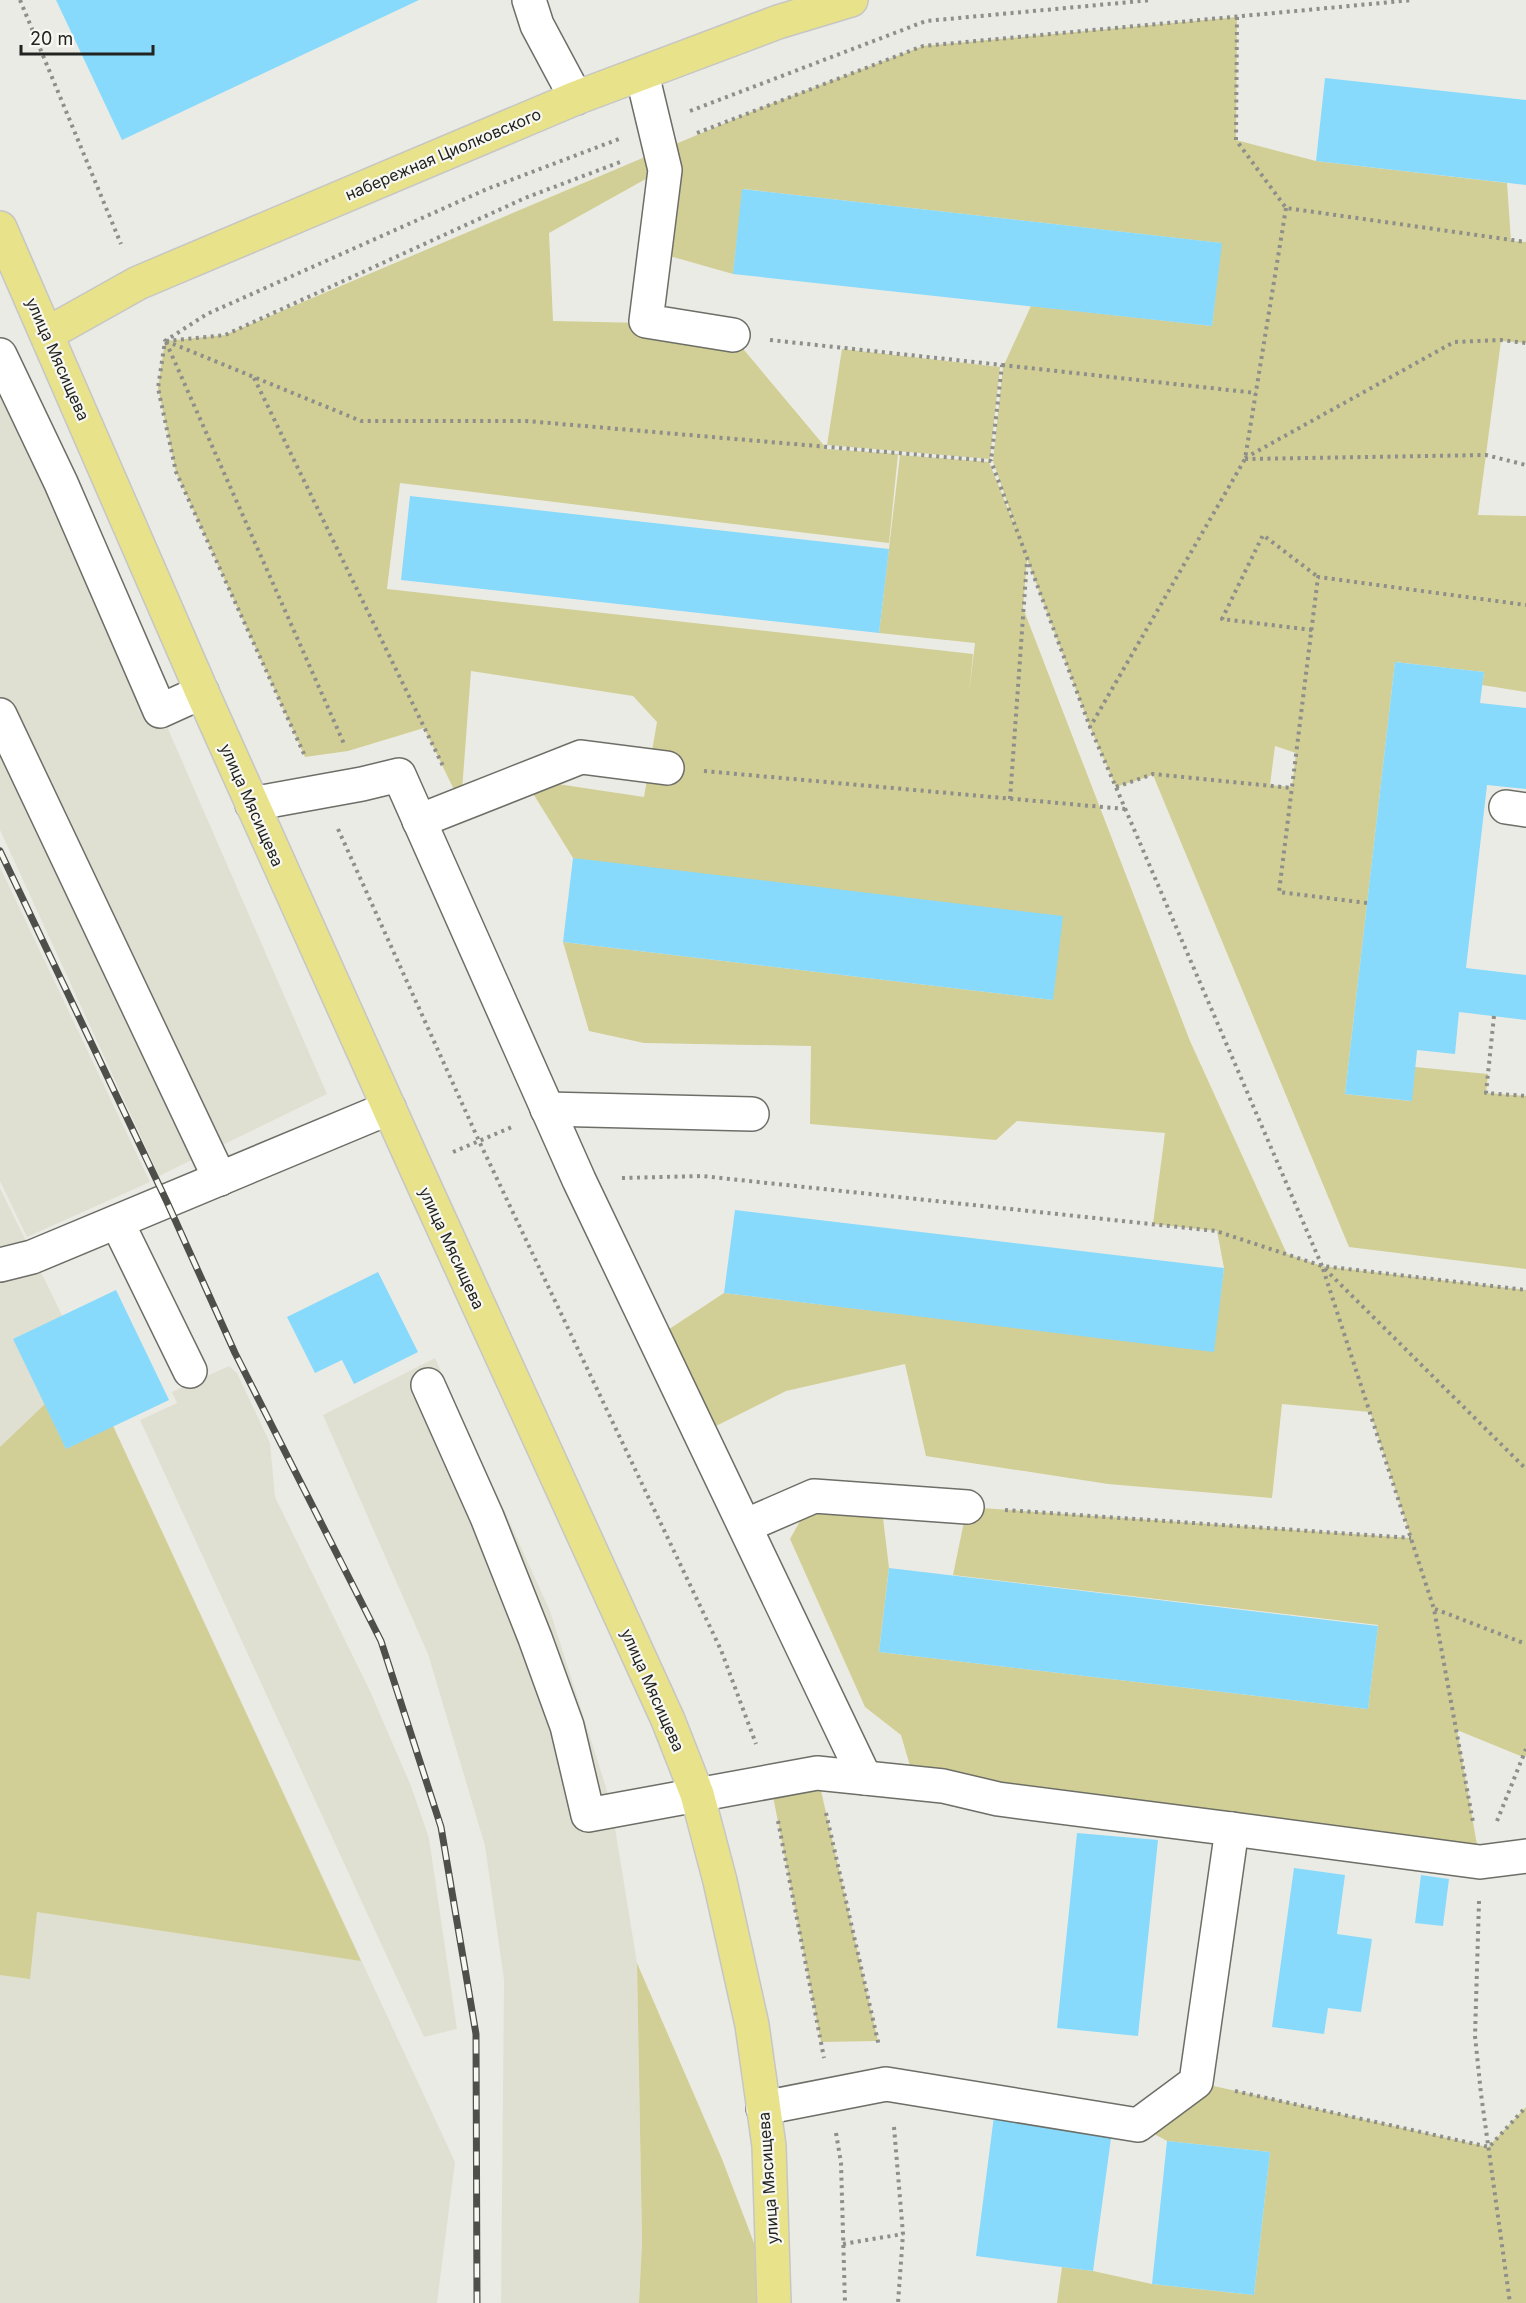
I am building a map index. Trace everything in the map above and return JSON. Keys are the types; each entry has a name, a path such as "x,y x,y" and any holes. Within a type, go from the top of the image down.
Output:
{"main road":[{"name":"набережная Циолковского","path":"47,334 138,283 576,98 778,22 850,0"},
{"name":"улица Мясищева","path":"0,228 202,692 668,1720 697,1794 720,1881 753,2025 769,2146 774,2303"}],"lane":[{"path":"529,0 537,25 576,98"},
{"path":"642,74 665,170 646,321 733,335"},
{"path":"0,355 61,483 160,711 202,692"},
{"path":"0,715 220,1179"},
{"path":"419,821 581,758 667,768"},
{"path":"252,804 399,775 579,1180 865,1778"},
{"path":"0,1265 32,1257 389,1108"},
{"path":"548,1109 752,1114"},
{"path":"117,1222 190,1371"},
{"path":"428,1385 487,1517 535,1638 567,1726 588,1815 817,1773 943,1786 998,1800 1480,1862 1526,1856"},
{"path":"745,1526 814,1496 967,1507"},
{"path":"764,2108 886,2084 1138,2125 1196,2082 1232,1829"}],"path":[{"path":"20,0 121,244"},
{"path":"165,341 225,335 525,198 923,46 1413,0"},
{"path":"1090,727 1245,459 1286,208 1236,140 1237,17"},
{"path":"1286,208 1526,242"},
{"path":"733,335 1256,393"},
{"path":"1245,459 1454,342 1501,340 1526,343"},
{"path":"165,341 361,421 526,421 991,461"},
{"path":"165,341 362,784"},
{"path":"165,341 158,388 176,472 479,1141 721,1650 770,1781 816,2008 841,2163 845,2303"},
{"path":"1002,365 991,461 1090,727 1322,1266 1434,1609 1480,1862 1475,2036 1510,2303"},
{"path":"254,377 462,804"},
{"path":"1245,459 1486,455 1526,465"},
{"path":"1312,630 1222,619 1263,535 1318,577 1526,605"},
{"path":"1010,799 1027,557"},
{"path":"1318,577 1279,892 1367,903"},
{"path":"667,768 1125,809"},
{"path":"1116,787 1153,774 1292,788"},
{"path":"1494,1016 1486,1093 1526,1096"},
{"path":"416,1168 515,1126"},
{"path":"579,1180 702,1176 1216,1231 1322,1266 1526,1290"},
{"path":"1322,1266 1526,1470"},
{"path":"967,1507 1411,1538"},
{"path":"1434,1609 1526,1644"},
{"path":"1480,1862 1526,1749"},
{"path":"817,1773 893,2116 903,2234 898,2303"},
{"path":"1196,2082 1489,2147"},
{"path":"1489,2147 1526,2107"},
{"path":"843,2244 903,2234"}],"shaded area":[{"path":"1237,17 1236,140 1316,161 1507,183 1511,241 1526,242 1526,343 1501,341 1478,515 1526,516 1526,692 1482,685 1484,672 1395,662 1345,1094 1411,1101 1415,1067 1488,1074 1486,1093 1526,1096 1526,1269 1349,1247 1153,775 1116,787 1090,727 1027,559 1023,608 1190,1041 1287,1254 1322,1266 1526,1290 1526,1756 1523,1757 1457,1730 1480,1862 915,1783 901,1735 865,1707 790,1539 814,1496 881,1501 889,1568 879,1652 1368,1709 1378,1625 953,1575 967,1507 1411,1538 1370,1412 1282,1404 1272,1498 1108,1484 926,1456 905,1364 786,1391 700,1434 654,1339 724,1293 1213,1351 1224,1268 1217,1231 1153,1224 1165,1133 1017,1121 996,1140 810,1124 811,1046 644,1043 589,1031 563,942 1053,1000 573,858 524,779 644,797 657,722 633,696 471,671 461,804 424,728 348,751 305,757 176,472 158,388 165,341 225,335 763,107 923,46","holes":["669,166 659,253 733,274 743,189 1221,243 1212,326 1031,306 1003,367 993,461 1018,534 989,462 900,455 879,633 975,643 969,693 973,654 387,589 400,483 889,543 898,454 827,449 734,338 645,323 553,321 549,233","1275,746 1296,753 1292,787 1270,785"]},
{"path":"0,343 327,1094 159,1176 0,830"},
{"path":"842,349 1000,367 990,459 827,445"},
{"path":"0,867 150,1182 27,1237 0,1181"},
{"path":"0,1188 58,1307 455,2162 437,2303 0,2303"},
{"path":"435,1358 550,1611 611,1803 637,1963 642,2242 639,2303 501,2303 504,1980 485,1846 428,1654 323,1415"},
{"path":"229,1366 237,1373 270,1443 275,1497 370,1691 411,1786 429,1838 457,2029 424,2037 140,1420 177,1403 172,1392"},
{"path":"45,1404 66,1449 113,1426 361,1961 37,1912 30,1979 0,1975 0,1447"},
{"path":"817,1773 878,2041 821,2042 770,1781"},
{"path":"637,1963 722,2159 775,2298 774,2303 639,2303 642,2242"},
{"path":"1196,2082 1488,2147 1526,2107 1526,2303 1057,2303 1062,2267 1093,2271 1152,2284 1254,2295 1270,2152 1167,2141 1138,2125"}],"building":[{"path":"56,0 419,0 122,140"},
{"path":"1325,78 1526,100 1526,185 1316,161"},
{"path":"742,189 1222,243 1212,326 733,274"},
{"path":"410,496 889,549 879,633 401,580"},
{"path":"1395,662 1484,672 1480,703 1526,708 1526,789 1487,785 1466,968 1526,975 1526,1020 1459,1012 1455,1054 1417,1050 1412,1101 1345,1094"},
{"path":"573,858 1063,916 1053,1000 563,942"},
{"path":"735,1210 1224,1268 1214,1352 724,1293"},
{"path":"378,1272 418,1352 354,1384 342,1360 315,1373 287,1317"},
{"path":"116,1290 169,1400 66,1449 13,1339"},
{"path":"889,1568 1378,1626 1368,1709 879,1652"},
{"path":"1077,1833 1158,1840 1138,2036 1057,2028"},
{"path":"1294,1868 1345,1875 1337,1934 1372,1939 1361,2012 1328,2008 1324,2034 1272,2027"},
{"path":"1421,1875 1449,1879 1443,1926 1415,1923"},
{"path":"994,2116 1112,2131 1093,2271 976,2256"},
{"path":"1167,2141 1270,2152 1254,2295 1152,2284"}],"railway":[{"path":"0,851 167,1202 235,1353 381,1641 441,1827 476,2034 477,2303"}]}
